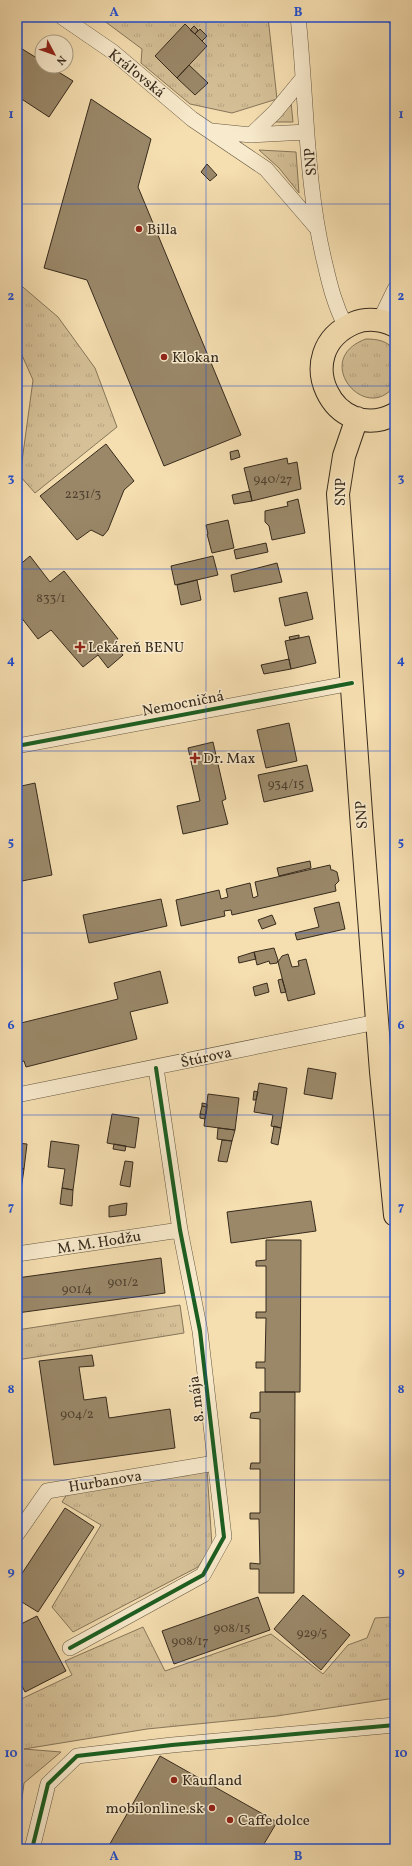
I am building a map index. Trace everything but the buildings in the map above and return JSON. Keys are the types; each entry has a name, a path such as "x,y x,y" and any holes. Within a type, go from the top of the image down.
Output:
{"main road":[{"path":"387,323 357,322 346,327 337,334 329,343 321,364 321,376 324,388 329,398 337,407 347,414 357,418 379,420 395,414"},
{"name":"SNP","path":"357,418 344,456 338,494 362,827 386,1020 395,1215"}],"street":[{"name":"Kráľovská","path":"62,17 113,52 192,119 212,131 266,169 316,227"},
{"name":"SNP","path":"298,17 316,227 332,295 346,327"},
{"path":"251,135 275,112 303,78"},
{"name":"Kráľovská","path":"212,131 251,135 307,132"},
{"path":"387,323 395,289"},
{"name":"Nemocničná","path":"17,746 352,683"},
{"name":"Štúrova","path":"17,1096 386,1020"},
{"name":"8. mája","path":"70,1648 203,1575 224,1537 200,1331 180,1230 156,1068"},
{"name":"M. M. Hodžu","path":"17,1254 180,1230"},
{"name":"Hurbanova","path":"17,1534 47,1491 215,1463"},
{"path":"32,1849 48,1784 77,1756 172,1745 395,1725"}],"green space":[{"path":"99,17 268,17 277,99 232,113 190,104 141,63 142,49"},
{"path":"291,102 293,122 272,122"},
{"path":"259,150 296,152 299,193 279,168"},
{"path":"17,282 58,317 95,368 117,427 35,493 20,476 33,380 17,344"},
{"path":"366,339 382,341 395,351 395,385 383,396 370,398 358,394 349,385 343,373 343,360 350,348"},
{"path":"180,1305 184,1333 17,1360 17,1330"},
{"path":"207,1469 212,1546 198,1567 73,1632 52,1607 101,1525 62,1502 67,1494"},
{"path":"391,1617 395,1673 395,1698 277,1716 147,1729 24,1749 61,1752 24,1783 17,1838 17,1701 72,1675 65,1661 143,1627 165,1671 271,1634 323,1674 348,1645 367,1638 375,1618"}],"cycle path":[{"path":"17,746 352,683"},
{"path":"70,1648 203,1575 224,1537 200,1331 180,1230 156,1068"},
{"path":"32,1849 48,1784 77,1756 172,1745 395,1725"}],"place":[{"name":"Billa","path":"139,229"},
{"name":"Klokan","path":"164,357"},
{"name":"Lekáreň BENU","path":"80,647"},
{"name":"Dr. Max","path":"195,758"},
{"name":"Kaufland","path":"174,1780"},
{"name":"mobilonline.sk","path":"212,1808"},
{"name":"Caffe dolce","path":"230,1820"}]}
